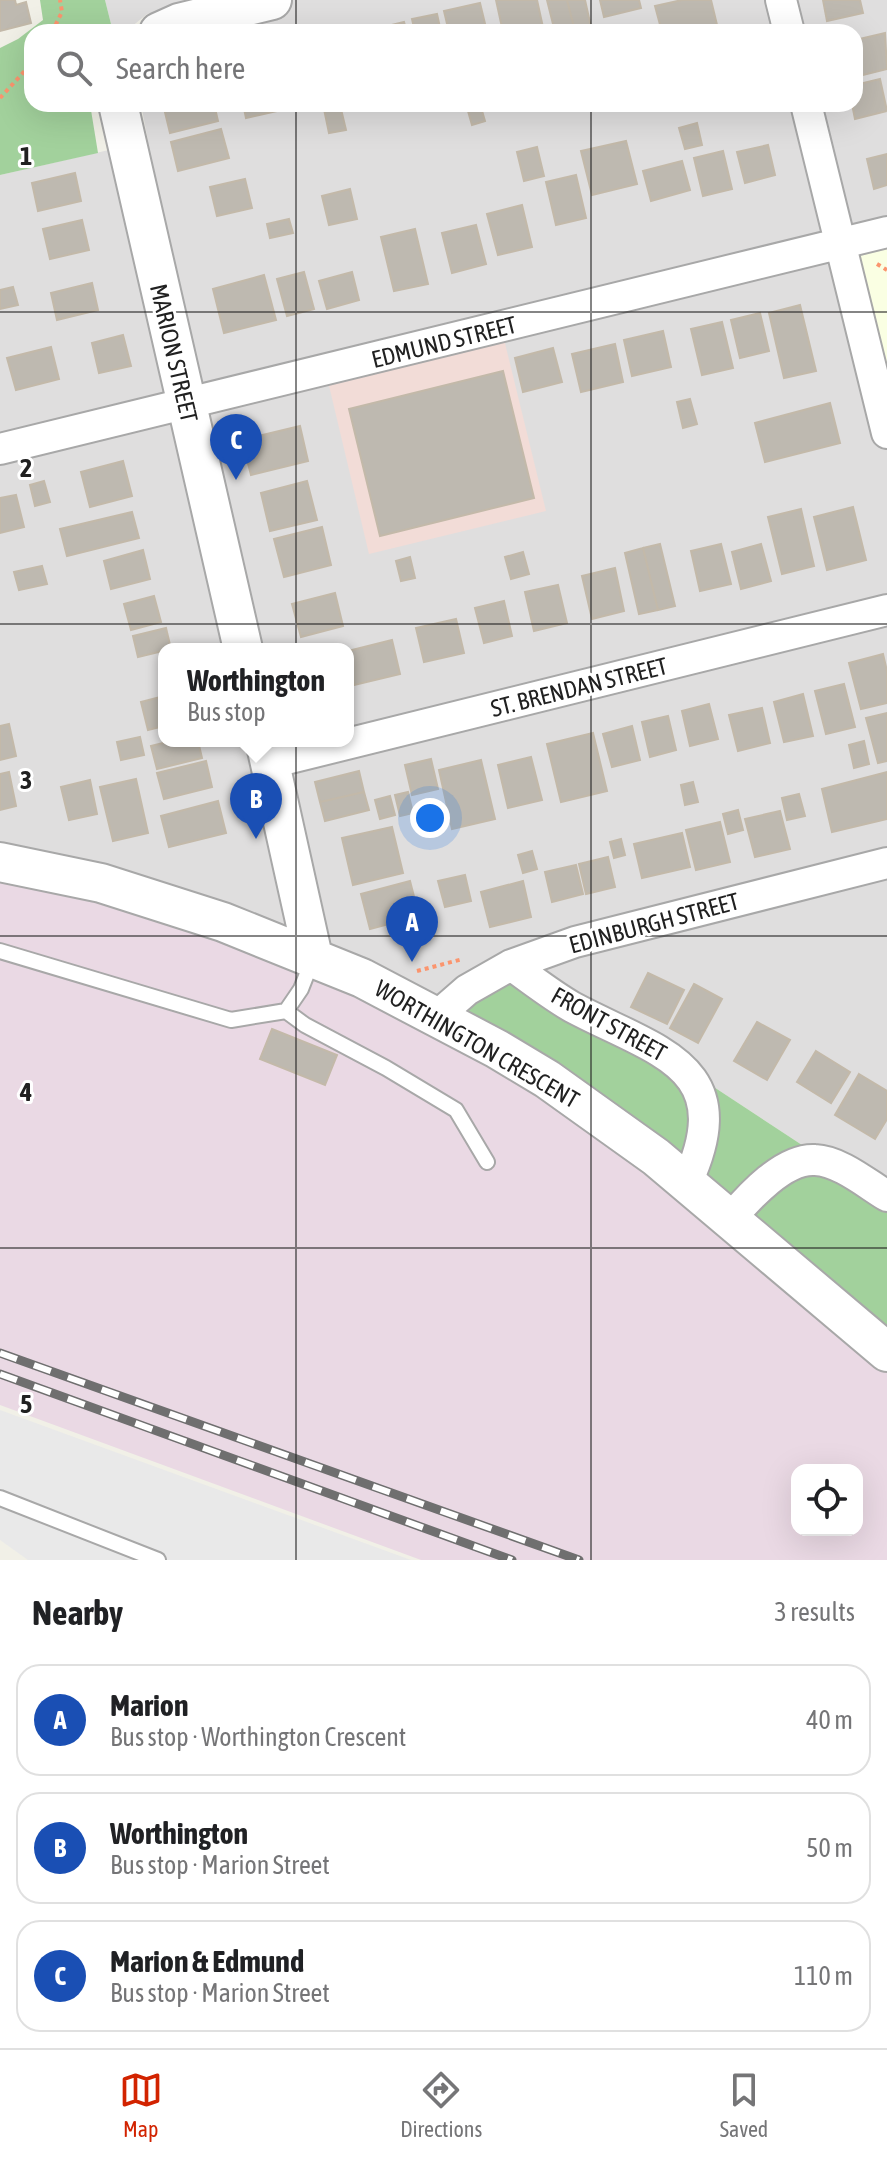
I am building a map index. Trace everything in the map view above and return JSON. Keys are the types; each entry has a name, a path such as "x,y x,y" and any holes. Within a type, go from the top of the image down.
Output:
{"street":[{"path":"177,24 272,0"},
{"path":"781,0 787,24"},
{"name":"MARION STREET","path":"120,112 242,643"},
{"path":"808,112 887,433"},
{"name":"EDMUND STREET","path":"0,449 887,232"},
{"name":"ST. BRENDAN STREET","path":"354,732 887,610"},
{"name":"ST. BRENDAN STREET","path":"267,752 289,747"},
{"path":"267,752 313,957"},
{"name":"WORTHINGTON CRESCENT","path":"0,862 101,883 142,895 313,957 362,978 436,1017 547,1079 620,1129 731,1218 887,1352"},
{"name":"EDINBURGH STREET","path":"436,1017 467,990 511,965 575,942 887,863"},
{"name":"FRONT STREET","path":"511,965 570,1006 678,1062 695,1080 703,1104 705,1130 700,1155 687,1182"},
{"path":"731,1218 762,1185 802,1161 818,1159 887,1196"}],"lane":[{"path":"0,951 231,1020 286,1011 305,1025 456,1110 487,1162"},
{"path":"286,1011 301,989 313,957"},
{"path":"0,1498 158,1560"}],"path":[{"path":"56,24 62,12 60,0"},
{"path":"0,98 24,72"},
{"path":"877,264 887,270"}],"shaded area":[{"path":"105,0 198,0 147,14 135,24 111,24"},
{"path":"281,0 887,0 887,1198 688,1070 437,1020 0,863 0,175 148,141 143,112 863,112 863,24 260,24 255,6"},
{"path":"887,235 887,426 843,246"},
{"path":"502,331 546,511 369,554 326,373"},
{"path":"0,863 102,885 498,1052 887,1355 887,1560 421,1560 0,1405"},
{"path":"0,1410 411,1560 28,1560 0,1540"}],"green space":[{"path":"40,0 105,0 111,24 38,24 43,20"},
{"path":"24,34 24,112 91,112 98,153 0,175 0,48"},
{"path":"515,965 688,1070 887,1198 887,1355 716,1208 437,1020"}],"building":[{"path":"0,0 15,0 16,5 26,2 31,23 0,31"},
{"path":"496,0 537,0 542,24 501,24"},
{"path":"547,0 567,0 573,24 553,24"},
{"path":"567,0 585,0 590,24 573,24"},
{"path":"600,0 639,0 641,8 604,17"},
{"path":"682,0 711,0 717,24 660,24 655,6"},
{"path":"823,0 860,0 863,13 827,21"},
{"path":"480,3 485,24 447,24 444,11"},
{"path":"437,14 439,24 413,24 412,19"},
{"path":"885,33 887,69 863,75 863,38"},
{"path":"880,79 887,111 855,119 854,112 863,112 863,83"},
{"path":"165,112 216,112 218,121 170,133"},
{"path":"245,112 273,112 246,118"},
{"path":"325,112 342,112 346,130 329,133"},
{"path":"468,112 482,112 485,121 472,125"},
{"path":"697,123 702,145 685,149 679,128"},
{"path":"221,129 229,158 178,171 171,142"},
{"path":"626,141 637,184 592,195 581,151"},
{"path":"768,145 775,175 745,183 737,152"},
{"path":"537,147 544,176 524,181 517,152"},
{"path":"723,151 732,189 703,196 694,158"},
{"path":"887,154 887,185 874,189 867,159"},
{"path":"682,161 690,190 651,201 643,171"},
{"path":"75,173 81,201 38,211 32,183"},
{"path":"576,175 586,218 556,225 546,182"},
{"path":"245,179 252,208 217,216 210,187"},
{"path":"350,189 357,219 329,225 322,196"},
{"path":"522,205 532,247 498,255 487,214"},
{"path":"289,219 293,233 270,238 267,224"},
{"path":"82,220 89,250 50,259 43,229"},
{"path":"476,225 486,264 452,273 442,233"},
{"path":"415,229 428,284 394,291 381,237"},
{"path":"304,272 314,309 287,316 277,279"},
{"path":"352,272 359,300 327,309 319,281"},
{"path":"264,275 276,320 224,333 213,289"},
{"path":"92,283 98,310 57,320 51,293"},
{"path":"13,287 18,305 0,309 0,290"},
{"path":"800,305 816,371 784,378 769,313"},
{"path":"760,313 769,351 740,358 731,320"},
{"path":"722,322 733,368 702,375 691,329"},
{"path":"663,331 671,367 632,376 624,340"},
{"path":"123,335 131,366 99,373 92,343"},
{"path":"615,344 623,382 581,392 572,354"},
{"path":"51,347 59,379 16,390 7,358"},
{"path":"553,348 562,382 523,392 515,358"},
{"path":"503,371 534,498 380,536 349,409"},
{"path":"690,399 697,424 683,428 677,402"},
{"path":"830,403 840,443 765,462 755,423"},
{"path":"300,426 308,461 251,475 242,440"},
{"path":"123,461 132,496 90,507 81,472"},
{"path":"44,481 50,502 35,506 30,485"},
{"path":"307,481 317,520 270,531 261,493"},
{"path":"16,495 24,527 0,533 0,498"},
{"path":"853,507 866,560 827,570 814,517"},
{"path":"801,509 814,566 782,574 768,517"},
{"path":"132,512 139,538 67,556 60,529"},
{"path":"322,527 331,565 284,577 274,539"},
{"path":"660,544 675,606 658,610 643,548"},
{"path":"721,544 731,584 700,591 691,551"},
{"path":"761,544 771,581 741,589 732,552"},
{"path":"643,548 658,610 639,614 625,553"},
{"path":"143,550 150,579 111,589 104,561"},
{"path":"523,552 529,574 511,579 505,557"},
{"path":"410,557 415,578 401,581 396,561"},
{"path":"42,566 47,584 19,590 14,572"},
{"path":"615,568 624,611 592,619 582,576"},
{"path":"558,585 567,623 534,631 525,592"},
{"path":"335,593 343,626 301,637 292,604"},
{"path":"154,596 161,622 131,630 124,604"},
{"path":"504,601 512,636 484,643 475,608"},
{"path":"456,619 464,653 424,662 416,628"},
{"path":"166,628 170,643 158,643 158,652 138,657 133,636"},
{"path":"392,640 400,674 354,685 354,650"},
{"path":"883,654 887,671 887,703 861,709 849,663"},
{"path":"844,684 855,727 826,734 815,691"},
{"path":"803,694 813,736 784,742 774,702"},
{"path":"158,698 158,728 148,730 141,702"},
{"path":"709,704 718,739 690,746 682,711"},
{"path":"762,708 770,743 738,751 729,715"},
{"path":"887,713 887,761 878,763 866,718"},
{"path":"668,716 676,750 650,757 642,722"},
{"path":"9,724 16,756 0,760 0,726"},
{"path":"632,726 640,760 612,767 603,734"},
{"path":"593,733 607,791 561,802 547,744"},
{"path":"140,737 144,755 121,760 117,742"},
{"path":"864,741 869,764 854,768 849,745"},
{"path":"151,746 199,747 202,758 157,769"},
{"path":"531,757 542,800 508,808 498,765"},
{"path":"431,759 438,789 412,795 405,765"},
{"path":"481,760 495,819 452,829 439,770"},
{"path":"206,761 212,787 164,799 157,773"},
{"path":"359,771 364,792 320,802 315,782"},
{"path":"9,772 16,806 0,810 0,774"},
{"path":"887,772 887,819 832,832 822,789"},
{"path":"136,779 148,833 113,841 100,787"},
{"path":"90,780 97,814 69,820 61,787"},
{"path":"693,782 698,802 685,805 681,785"},
{"path":"364,792 369,810 325,821 320,802"},
{"path":"408,792 413,813 400,816 395,795"},
{"path":"799,794 805,816 787,820 782,798"},
{"path":"390,796 395,815 380,819 375,800"},
{"path":"218,801 226,833 169,847 161,816"},
{"path":"738,810 743,830 728,834 723,814"},
{"path":"780,811 790,849 755,857 745,819"},
{"path":"720,822 730,862 696,870 686,830"},
{"path":"392,827 403,873 353,885 342,838"},
{"path":"682,833 690,867 642,878 634,844"},
{"path":"621,839 625,855 614,858 610,842"},
{"path":"532,851 537,869 523,873 518,855"},
{"path":"608,857 615,887 586,894 579,864"},
{"path":"576,865 583,894 552,902 545,872"},
{"path":"465,875 471,901 445,907 438,881"},
{"path":"410,881 419,916 370,929 361,894"},
{"path":"523,881 531,917 490,927 481,892"},
{"path":"648,973 684,990 667,1024 631,1007"},
{"path":"694,984 722,999 698,1043 670,1028"},
{"path":"757,1022 790,1040 767,1080 734,1061"},
{"path":"272,1029 337,1055 325,1085 260,1059"},
{"path":"816,1051 850,1072 831,1103 797,1082"},
{"path":"859,1074 887,1091 887,1119 875,1139 835,1115"}],"railway":[{"path":"0,1353 579,1560"},
{"path":"0,1374 512,1560"}],"place":[{"name":"Marion & Edmund","path":"236,480"},
{"name":"Worthington","path":"256,839"},
{"name":"Marion","path":"412,962"}]}
